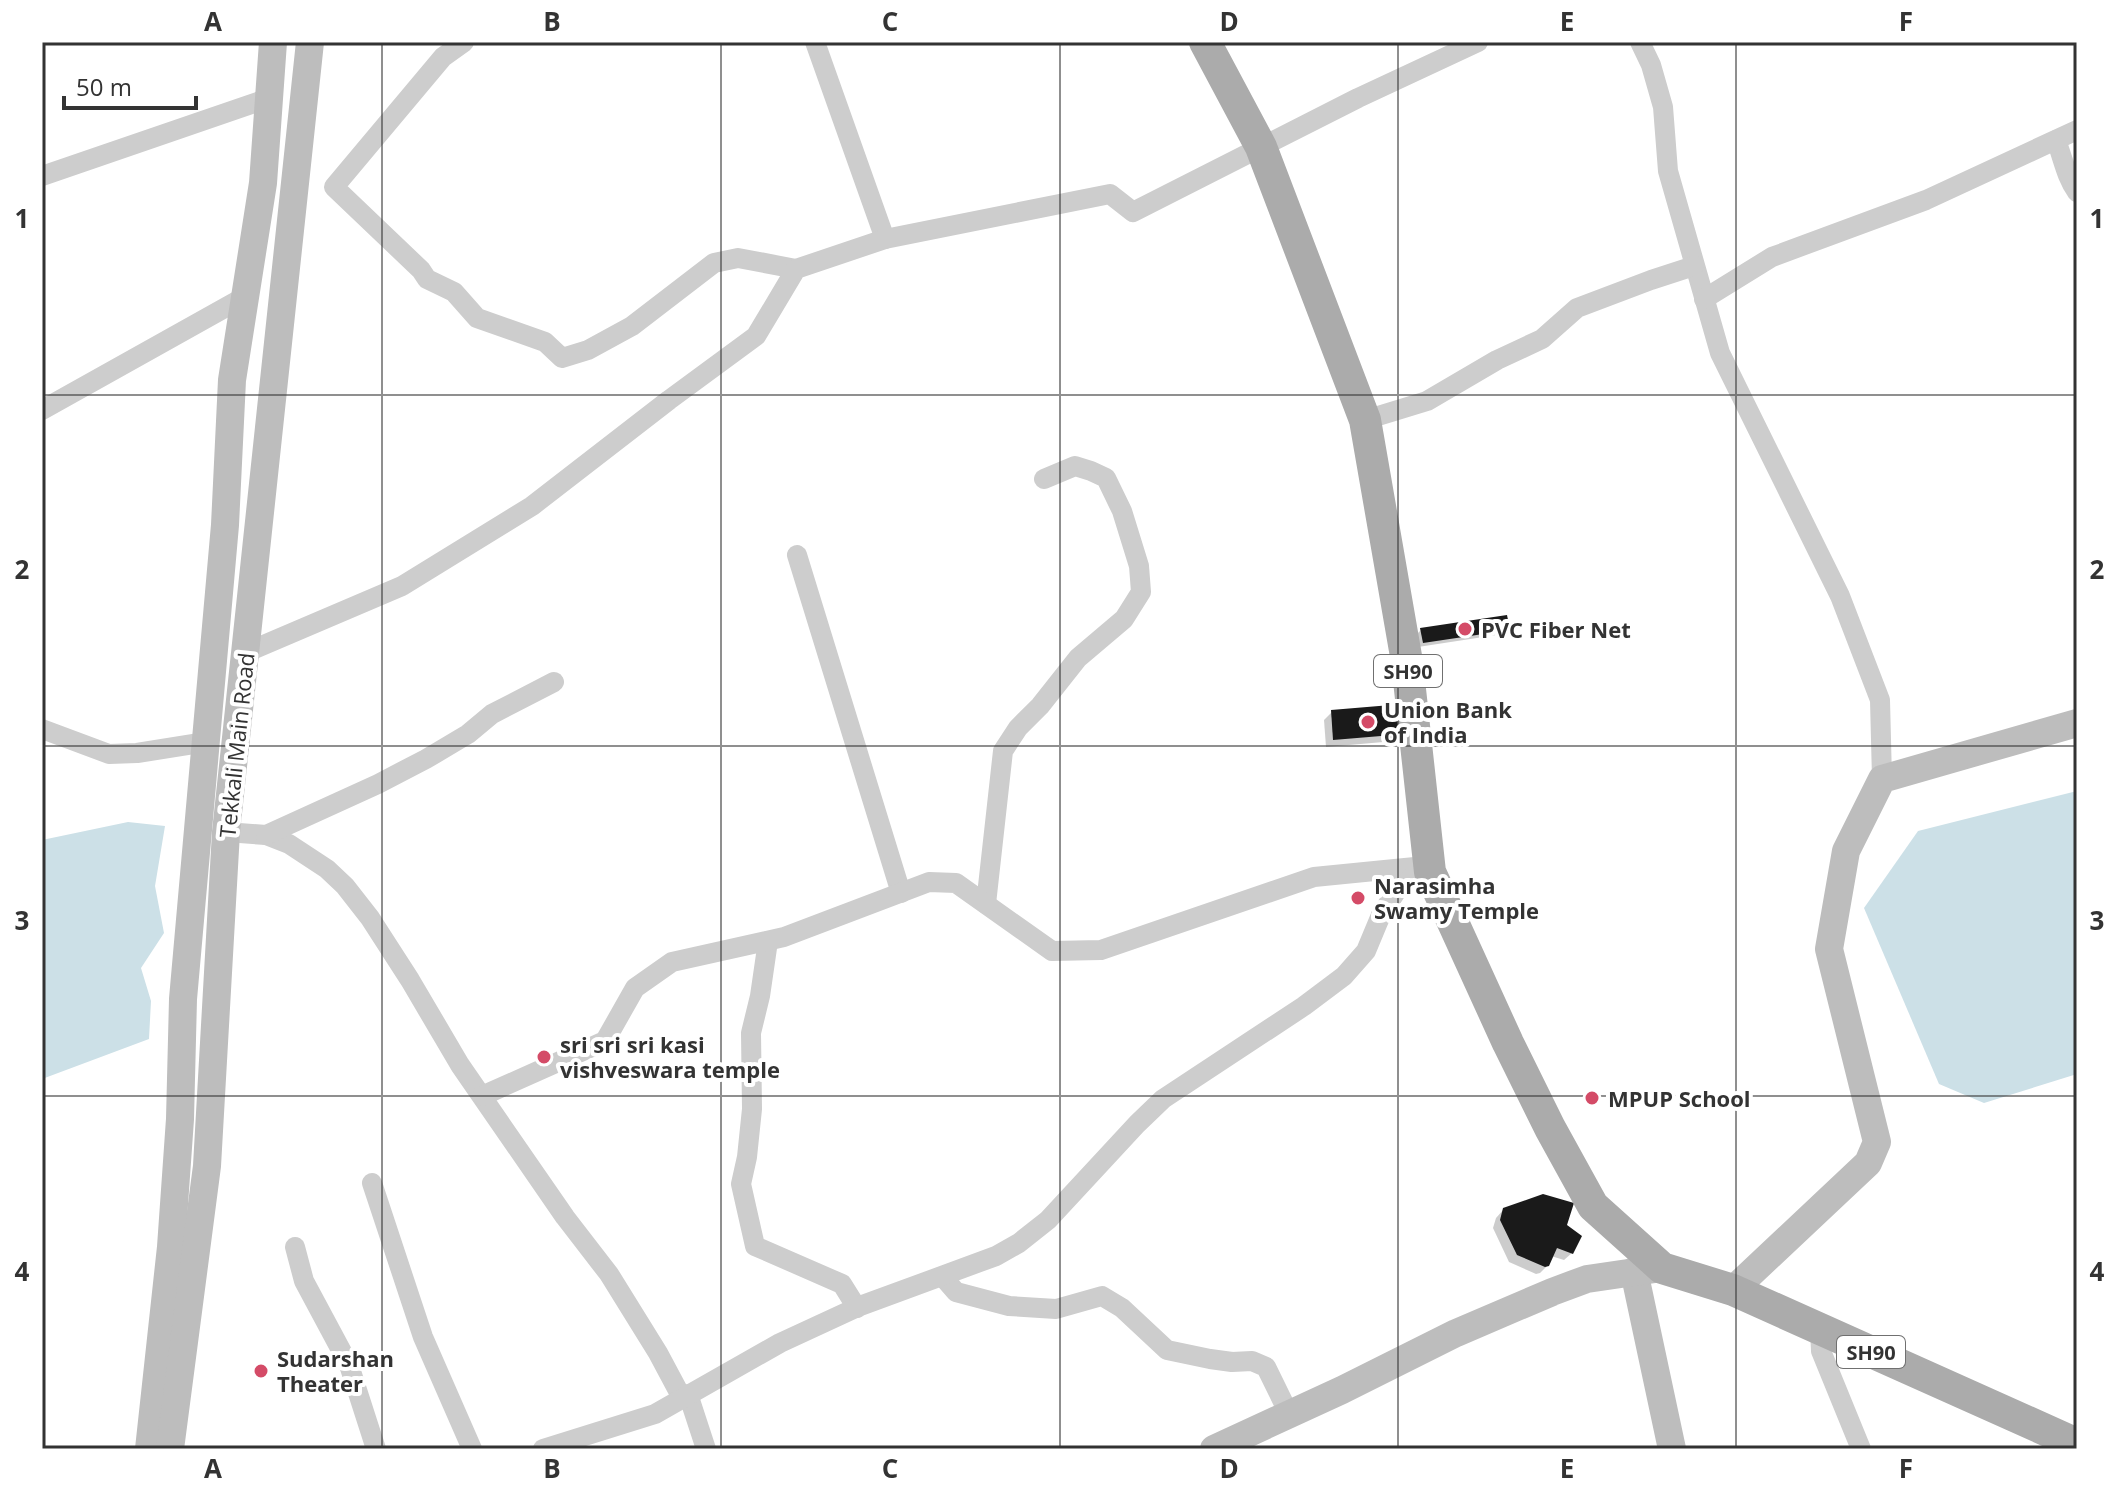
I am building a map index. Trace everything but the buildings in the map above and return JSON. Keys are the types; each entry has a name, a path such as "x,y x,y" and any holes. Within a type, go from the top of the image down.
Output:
{"main road":[{"name":"Tekkali Main Road","path":"149,1449 171,1247 180,1119 183,999 225,525 232,380 263,183 273,42"},
{"name":"Tekkali Main Road","path":"170,1449 207,1166 226,832 310,42"},
{"name":"SH90","path":"1205,42 1261,147 1365,420 1407,662 1430,872 1508,1043 1593,1206 1648,1269 1733,1290 2077,1444"},
{"path":"1733,1290 1868,1163 1877,1142 1829,949 1846,851 1882,779 2077,723"},
{"path":"1214,1449 1456,1333 1552,1292 1587,1279 1648,1269 1672,1449"}],"street":[{"path":"464,42 443,57 334,187 427,279 454,292 477,318 545,342 562,358 588,350 632,326 714,263 738,258 796,269 885,239 1110,194 1133,212 1358,98 1478,42"},
{"path":"815,42 885,239"},
{"path":"1640,42 1651,65 1663,107 1668,171 1720,353 1840,596 1880,700 1882,779"},
{"path":"42,176 269,98"},
{"path":"1704,299 1772,257 1926,200 2077,130"},
{"path":"2056,140 2069,181 2077,192"},
{"path":"1365,420 1427,401 1497,360 1542,339 1577,308 1694,266"},
{"path":"245,653 402,586 532,506 756,336 796,269"},
{"path":"42,410 246,296"},
{"path":"986,904 1003,751 1018,728 1078,658 1124,619 1141,592 1139,566 1122,511 1106,478 1075,466 1044,479"},
{"path":"797,555 901,893"},
{"path":"266,835 426,759 468,734 492,714 554,682"},
{"path":"42,729 109,754 137,753 206,742"},
{"path":"226,832 266,835 289,844 327,869 370,918 460,1065 565,1217 609,1274 685,1396 706,1449"},
{"path":"482,1096 605,1041 635,988 672,962 784,937 929,882 956,883 1052,951 1101,950 1314,877 1429,866"},
{"path":"543,1449 655,1414 780,1343 857,1308 996,1256 1019,1243 1048,1220 1163,1099 1344,976 1366,951 1381,915 1397,890 1429,866"},
{"path":"768,941 751,1033 752,1109 741,1184 755,1246 842,1284 857,1308"},
{"path":"372,1183 423,1337 472,1449"},
{"path":"295,1247 304,1281 349,1365 376,1449"},
{"path":"943,1277 956,1292 1009,1306 1056,1309 1102,1296 1122,1308 1167,1350 1232,1362 1252,1361 1266,1367 1289,1414"},
{"path":"1820,1329 1821,1351 1861,1449"}],"shaded area":[{"path":"2077,791 2077,1074 1984,1103 1939,1084 1864,908 1918,831"},
{"path":"128,822 165,826 155,886 164,933 141,968 151,1001 149,1039 42,1079 42,840"}],"place":[{"name":"PVC Fiber Net","path":"1465,629"},
{"name":"Union Bank of India","path":"1368,722"},
{"name":"Narasimha Swamy Temple","path":"1358,898"},
{"name":"sri sri sri kasi vishveswara temple","path":"544,1057"},
{"name":"MPUP School","path":"1592,1098"},
{"name":"Sudarshan Theater","path":"261,1371"}]}
